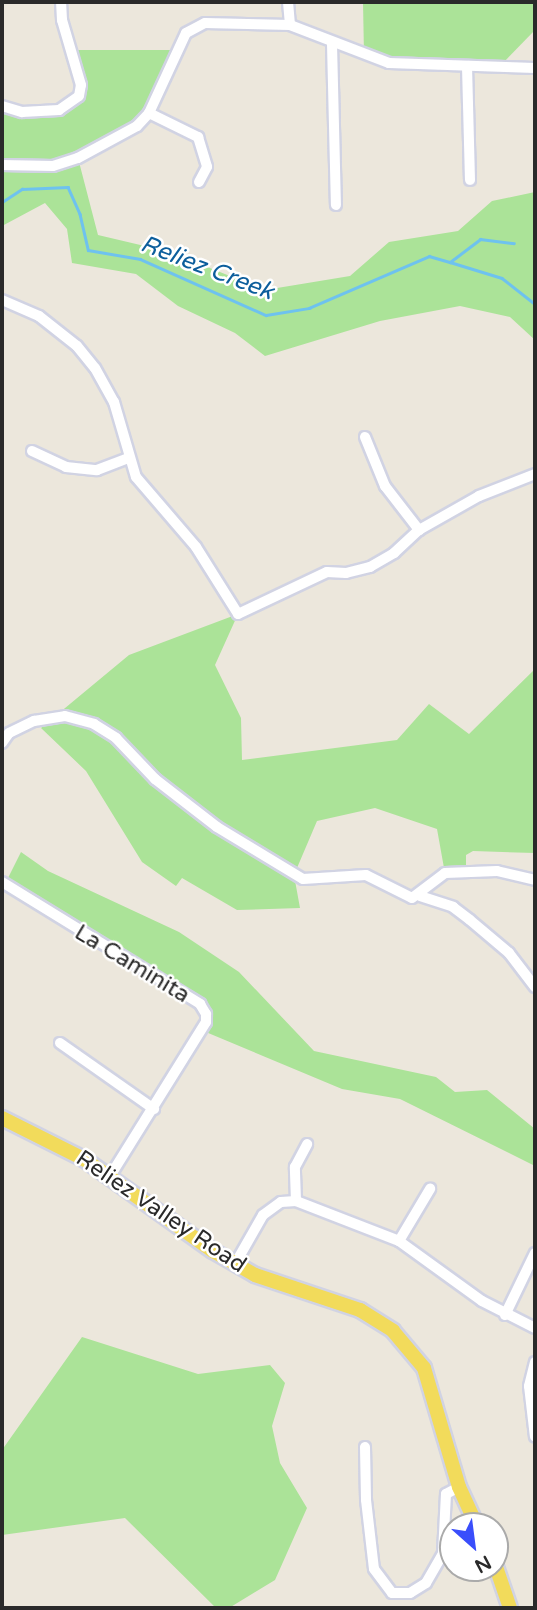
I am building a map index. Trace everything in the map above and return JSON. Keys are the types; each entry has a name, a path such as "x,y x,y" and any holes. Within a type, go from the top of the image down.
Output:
{"main road":[{"name":"Reliez Valley Road","path":"2,1118 51,1140 110,1176 235,1264 276,1283 360,1310 393,1331 424,1368 460,1488 471,1512"},
{"path":"501,1582 510,1608"}],"street":[{"path":"2,106 22,112 60,110 79,96 81,85 62,20 61,2"},
{"path":"288,2 290,25"},
{"path":"2,165 35,169 78,158 137,126 149,113 186,33 194,26 290,25 332,44 389,63 535,68"},
{"path":"332,44 336,205"},
{"path":"467,65 470,180"},
{"path":"149,113 198,137 207,167 198,182"},
{"path":"2,300 39,316 78,346 114,402 136,477 196,547 238,614 327,572 346,573 370,567 394,553 419,530 480,496 535,474"},
{"path":"365,437 385,486 419,530"},
{"path":"32,451 66,467 97,470 129,458"},
{"path":"2,743 9,733 34,721 65,716 94,724 116,738 178,797 282,870 320,880 366,875 399,894 419,896 453,907 509,953 535,987"},
{"path":"419,896 446,873 497,871 535,880"},
{"name":"La Caminita","path":"2,882 200,1004 206,1022 110,1176"},
{"path":"60,1043 154,1109"},
{"path":"296,1201 295,1167 307,1144"},
{"path":"400,1241 430,1189"},
{"path":"235,1264 263,1215 281,1202 296,1201 400,1241 505,1315 535,1328"},
{"path":"505,1315 535,1253"},
{"path":"535,1362 529,1386 535,1437"},
{"path":"365,1447 366,1500 374,1569 383,1587 392,1593 410,1593 426,1583 443,1553 446,1494 460,1488"}],"green space":[{"path":"363,2 535,2 535,30 497,69 408,65 364,55"},
{"path":"71,50 178,50 149,113 78,158 98,235 170,252 265,290 350,276 389,242 458,231 492,201 535,192 535,340 510,317 460,306 380,321 265,356 235,333 178,306 136,274 72,263 67,229 45,203 2,226 2,123 6,107 41,112 79,96"},
{"path":"238,614 215,665 241,718 242,760 397,740 429,704 469,734 535,669 535,853 473,851 466,855 466,866 444,868 437,829 375,808 317,821 294,875 300,908 237,910 182,878 176,886 142,862 86,771 41,728 129,655"},
{"path":"21,852 48,871 179,932 239,972 314,1051 436,1077 455,1092 487,1090 535,1129 535,1166 400,1099 342,1089 201,1030 206,1014 5,884"},
{"path":"82,1337 198,1374 270,1365 285,1383 272,1426 280,1463 307,1508 275,1580 229,1608 216,1608 125,1518 2,1535 2,1450"}],"waterway":[{"name":"Reliez Creek","path":"2,202 22,189 68,187 80,214 88,250 140,259 266,315 309,308 429,256 450,262 480,239 514,243"},
{"path":"450,262 502,278 535,304"}]}
